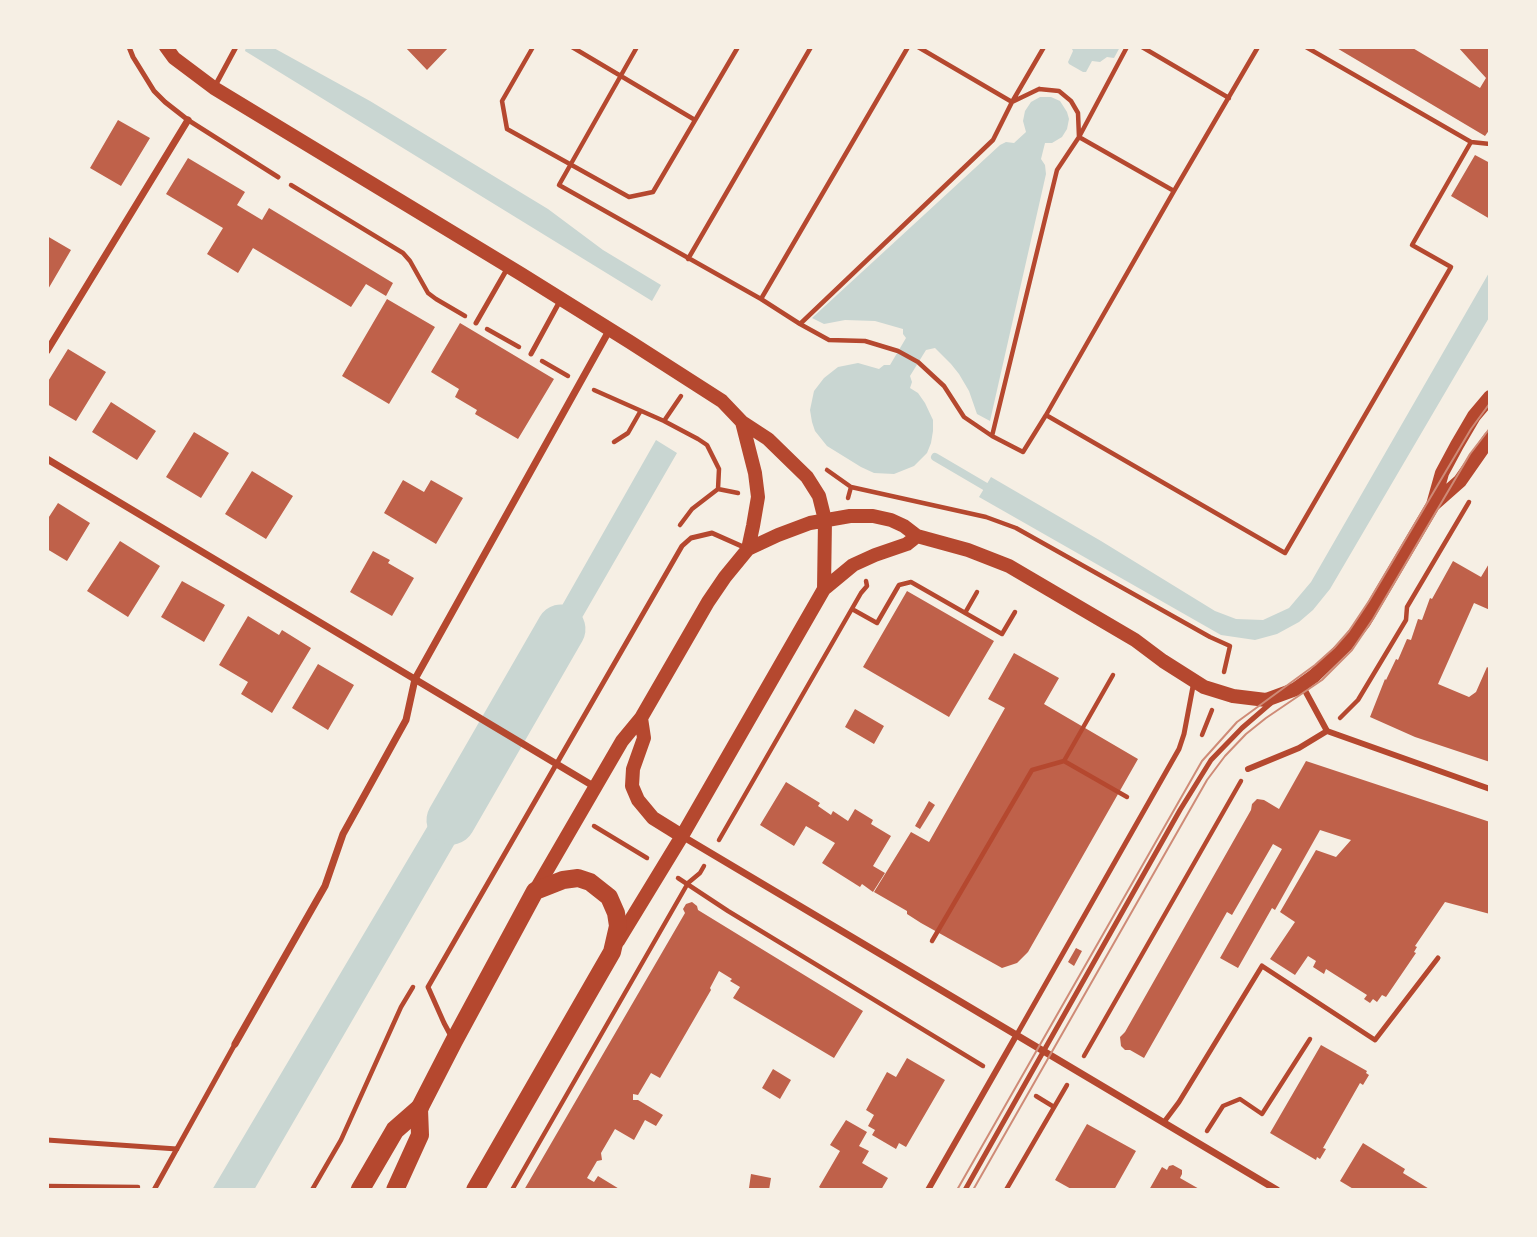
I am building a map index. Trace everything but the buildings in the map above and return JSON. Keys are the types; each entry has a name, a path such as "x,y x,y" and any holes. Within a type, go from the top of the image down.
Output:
{"highway":[{"path":"359,1190 395,1130 419,1110"}],"main road":[{"path":"166,47 174,58 214,88 508,266 722,401 742,422 768,439 807,477 819,496 825,520 824,589"},
{"path":"748,549 810,523 850,516 891,520 917,536 968,550 1009,566 1135,640 1204,687 1244,698 1266,700 1302,685 1329,663 1364,622 1433,505 1442,473 1452,454 1474,416 1490,397"},
{"path":"395,1190 419,1135 419,1110 535,891 622,741 641,718 708,602 748,549 758,497 742,422"},
{"path":"1433,505 1460,481 1490,438"},
{"path":"475,1190 824,589 853,565 907,544 917,536"},
{"path":"641,718 644,738 633,769 632,786 638,800 653,818 682,836"},
{"path":"535,891 551,883 578,878 590,881 600,888 609,897 616,913 618,926 612,952"}],"street":[{"path":"47,351 188,120"},
{"path":"236,1044 325,887 343,834 406,720 415,679 610,330"},
{"path":"47,459 595,787"},
{"path":"1302,685 1327,732 1490,789"},
{"path":"1248,769 1298,748 1327,732"},
{"path":"682,836 1277,1190"},
{"path":"928,1190 1016,1036"}],"lane":[{"path":"129,47 132,57 154,91 165,102 188,120 278,177"},
{"path":"214,88 236,47"},
{"path":"476,323 508,266"},
{"path":"531,354 561,299"},
{"path":"454,1041 443,1023 428,987 682,546 691,538 712,533 748,549"},
{"path":"1016,1036 1179,749 1194,681"},
{"path":"965,1190 1211,760 1281,695"},
{"path":"1164,1122 1262,966 1376,1040 1438,958"},
{"path":"154,1190 236,1044"},
{"path":"47,1140 177,1149"}],"path":[{"path":"533,47 502,101 507,129 629,197 653,192 738,47"},
{"path":"572,47 695,120"},
{"path":"638,47 559,185 829,340 865,341 898,351 918,362 944,386 964,417 1023,453 1258,47"},
{"path":"688,259 811,47"},
{"path":"761,299 908,47"},
{"path":"918,47 1012,102"},
{"path":"800,324 993,140 1044,47"},
{"path":"992,436 1057,170 1079,136 1127,47"},
{"path":"1142,47 1229,99"},
{"path":"1154,54 1158,47"},
{"path":"1306,47 1471,142 1490,144"},
{"path":"1012,102 1039,89 1059,91 1071,101 1078,113 1079,136"},
{"path":"1079,136 1174,191"},
{"path":"1046,415 1285,553 1451,267 1412,244 1471,142"},
{"path":"278,177 403,253 428,293 436,299 573,379"},
{"path":"591,389 664,421 707,445 719,469 719,489 737,492"},
{"path":"664,421 680,399"},
{"path":"614,442 628,433 640,412"},
{"path":"824,467 851,487 986,517 1016,528 1230,646 1227,659"},
{"path":"847,499 851,487"},
{"path":"1327,732 1358,699 1406,620 1407,607 1471,499"},
{"path":"723,834 867,586 865,579"},
{"path":"852,609 877,623 899,585 911,582 1002,634 1015,612"},
{"path":"965,613 977,592"},
{"path":"932,941 1032,770 1064,761 1113,675"},
{"path":"1064,761 1127,797"},
{"path":"1006,1190 1248,769"},
{"path":"590,824 650,860"},
{"path":"512,1190 688,883 700,873"},
{"path":"678,878 996,1073"},
{"path":"312,1190 341,1140 401,1007"},
{"path":"1199,1143 1223,1106 1240,1100 1262,1114 1310,1039"},
{"path":"1034,1095 1054,1107"},
{"path":"47,1186 141,1187 146,1190"}],"shaded area":[{"path":"246,47 272,47 370,101 548,209 603,250 661,285 652,301 245,51"},
{"path":"1071,47 1120,47 1114,58 1092,61 1086,72 1083,72 1068,62 1073,51"},
{"path":"1040,97 1051,97 1060,101 1069,119 1062,137 1052,143 1045,143 1041,159 1046,174 990,421 977,414 969,391 951,364 935,348 926,350 910,376 910,388 918,393 933,420 931,443 927,453 914,466 894,474 874,473 861,467 827,446 815,431 810,410 814,391 824,378 838,367 858,363 879,369 890,365 906,338 903,329 875,321 845,320 824,324 812,318 1000,145 1006,142 1014,143 1026,132 1023,121 1025,111 1031,102"},
{"path":"1490,271 1490,316 1330,589 1299,622 1277,634 1255,640 1221,635 979,497 991,477 1215,611 1236,619 1263,620 1289,608 1311,582"},
{"path":"656,440 677,453 538,694 518,683"},
{"path":"471,753 498,769 254,1190 212,1190"}],"waterway":[{"path":"935,457 993,491"},
{"path":"451,820 561,629"}],"tram line":[{"path":"957,1190 1202,761 1237,722 1315,665 1349,631 1471,429 1490,403"},
{"path":"973,1190 1207,780 1246,734 1322,680 1352,650 1470,454 1490,428"}]}
